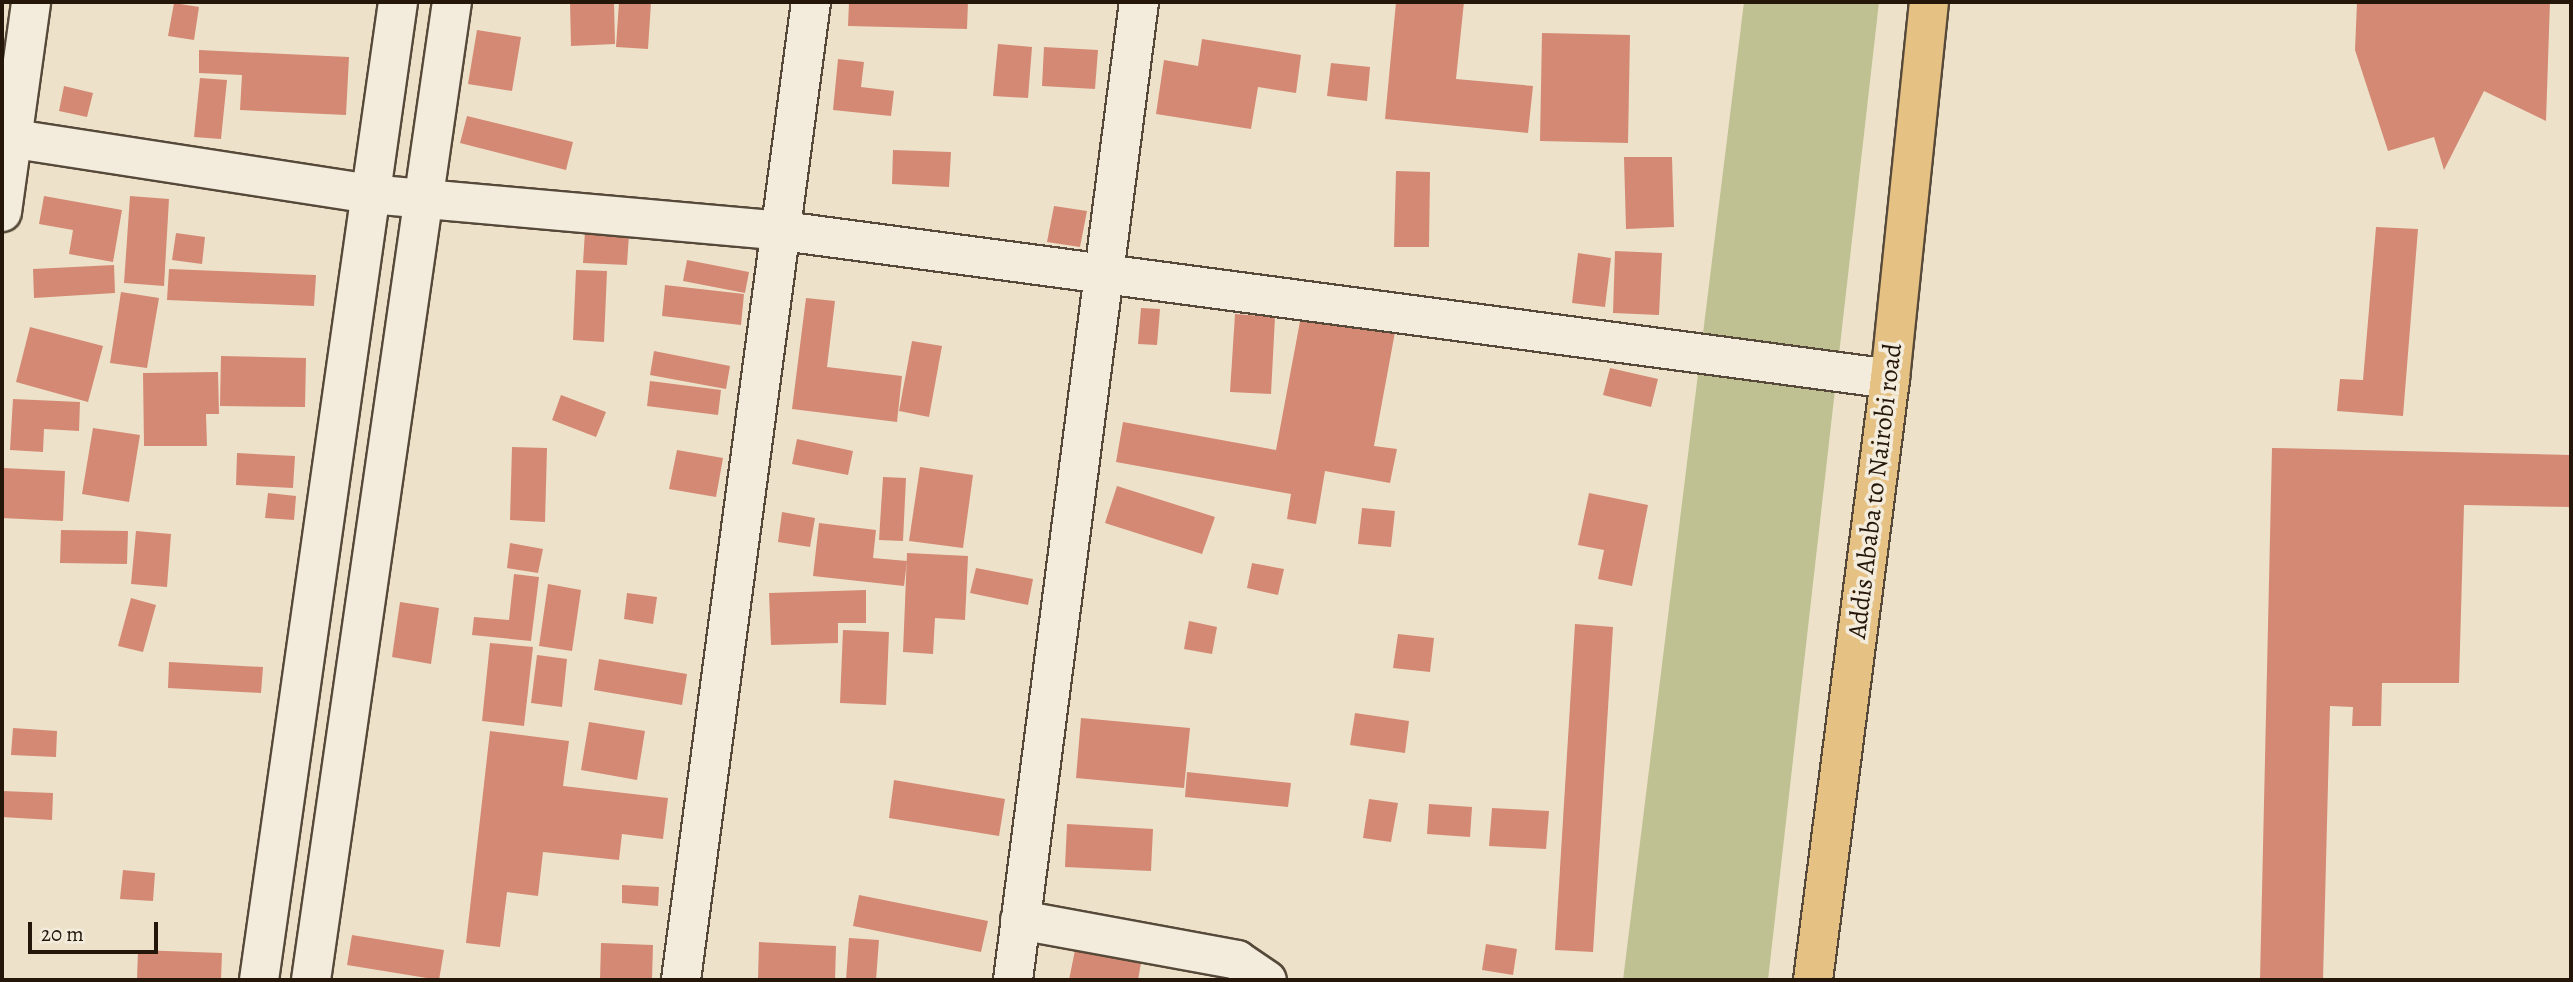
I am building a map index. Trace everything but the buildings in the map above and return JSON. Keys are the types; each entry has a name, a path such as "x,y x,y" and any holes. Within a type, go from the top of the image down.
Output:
{"highway":[{"name":"Addis Ababa to Nairobi road","path":"1813,980 1890,379 1929,2"}],"street":[{"path":"2,212 7,138 32,2"},
{"path":"259,980 398,2"},
{"path":"311,980 452,2"},
{"path":"681,980 783,231 811,2"},
{"path":"1013,980 1139,2"},
{"path":"7,138 370,194 424,196 783,231 1890,379"},
{"path":"1020,920 1237,960 1267,980"}],"green space":[{"path":"1744,2 1879,2 1768,980 1623,980"}]}
